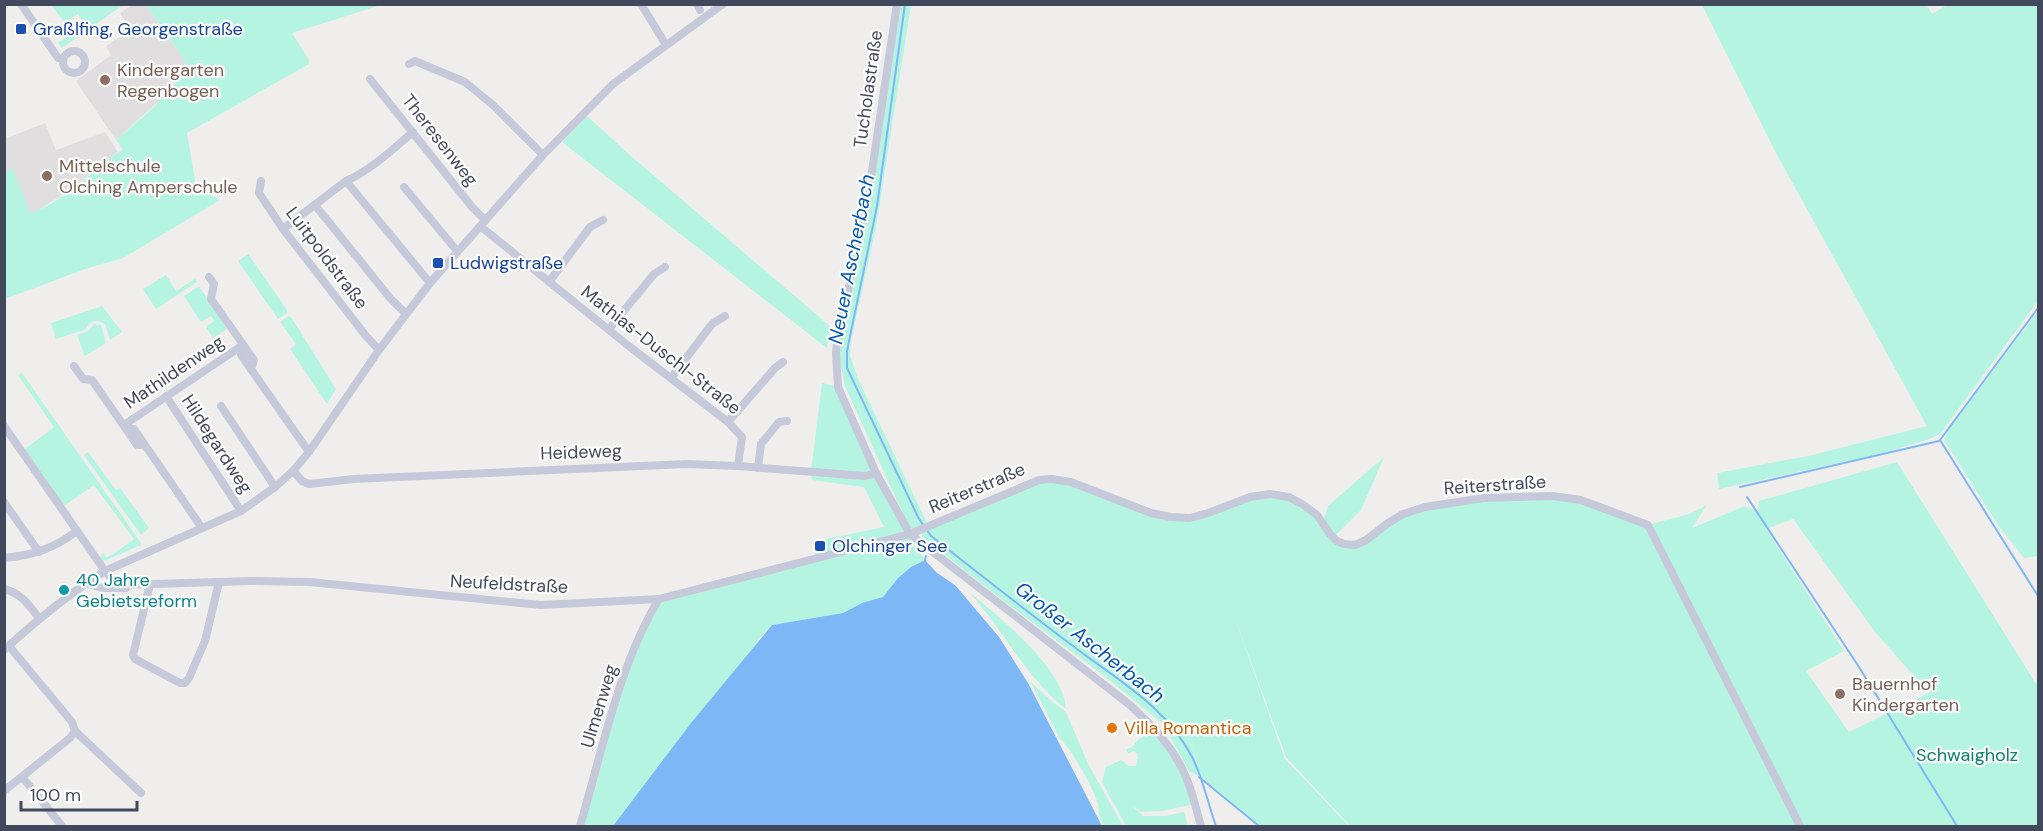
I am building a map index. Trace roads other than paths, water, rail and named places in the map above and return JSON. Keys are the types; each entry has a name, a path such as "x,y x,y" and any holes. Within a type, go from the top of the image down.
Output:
{"street":[{"path":"21,4 58,58 63,59"},
{"path":"641,4 666,45"},
{"path":"141,794 75,731 72,722 7,648 39,618 85,583 105,571 241,511 293,471 309,452 405,314 457,251 543,155 613,84 723,4"},
{"name":"Tucholastraße","path":"897,4 867,204 836,354 838,387 876,473 909,534"},
{"path":"409,64 415,61 465,82 493,105 543,155"},
{"name":"Theresenweg","path":"370,78 483,223"},
{"path":"283,229 346,181 382,158 413,132"},
{"name":"Luitpoldstraße","path":"261,181 259,193 283,229 379,350"},
{"path":"346,181 430,283"},
{"path":"404,187 457,251"},
{"path":"315,205 405,314"},
{"path":"549,282 590,227 603,219"},
{"name":"Mathias-Duschl-Straße","path":"483,223 549,282 728,422 742,437 738,466"},
{"path":"609,329 654,274 665,267"},
{"path":"209,277 214,284 211,299 244,347 241,355 309,452"},
{"path":"671,378 712,324 724,316"},
{"name":"Mathildenweg","path":"126,427 166,396 244,347"},
{"path":"728,422 775,368 783,362"},
{"path":"74,366 82,379 92,380 137,445 144,445 202,528"},
{"name":"Hildegardweg","path":"166,396 241,511"},
{"path":"221,406 275,487"},
{"path":"758,468 760,444 779,422 787,421"},
{"path":"4,426 7,436 105,571"},
{"name":"Heideweg","path":"293,471 302,481 309,484 354,479 686,464 865,476 876,473"},
{"name":"Reiterstraße","path":"909,534 1039,480 1052,479 1071,482 1151,513 1171,517 1190,518 1250,497 1270,494 1289,497 1317,515 1337,541 1355,545 1403,514 1425,507 1484,498 1553,496 1581,500 1648,525 1800,826"},
{"path":"4,502 39,552"},
{"path":"4,558 39,552 58,545 77,531"},
{"path":"909,534 1130,705 1156,729 1179,761 1201,826"},
{"name":"Neufeldstraße","path":"105,571 121,585 310,582 541,606 659,599 909,534"},
{"path":"150,584 133,655 135,659 185,683 206,641 219,582"},
{"path":"85,583 117,589 135,585"},
{"path":"4,589 14,591 26,601 39,618"},
{"name":"Ulmenweg","path":"580,826 622,682 637,640 659,599"},
{"path":"4,791 23,778 70,738 75,731"},
{"path":"23,778 63,826"}],"water":[{"name":"Olchinger See","path":"925,560 937,573 955,585 999,637 1028,683 1102,826 613,826 691,723 772,625 843,613 862,603 883,597 898,578 911,567"}],"waterway":[{"name":"Neuer Ascherbach","path":"905,4 877,206 847,351 847,368 923,525"},
{"path":"2038,308 1940,440 2038,596"},
{"path":"1740,487 1939,441"},
{"path":"1747,497 1859,667 1957,826"},
{"name":"Großer Ascherbach","path":"927,530 931,536 966,564 1154,708 1181,739 1192,757 1216,826"},
{"path":"925,560 926,556"},
{"path":"1199,777 1259,826"}],"place":[{"name":"Graßlfing, Georgenstraße","path":"21,29"},
{"name":"Kindergarten Regenbogen","path":"105,80"},
{"name":"Mittelschule Olching Amperschule","path":"47,176"},
{"name":"Ludwigstraße","path":"438,263"},
{"name":"Olchinger See","path":"820,546"},
{"name":"40 Jahre Gebietsreform","path":"64,590"},
{"name":"Bauernhof Kindergarten","path":"1840,694"},
{"name":"Villa Romantica","path":"1112,728"}],"park label":[{"name":"Schwaigholz","path":"1967,755"}]}
